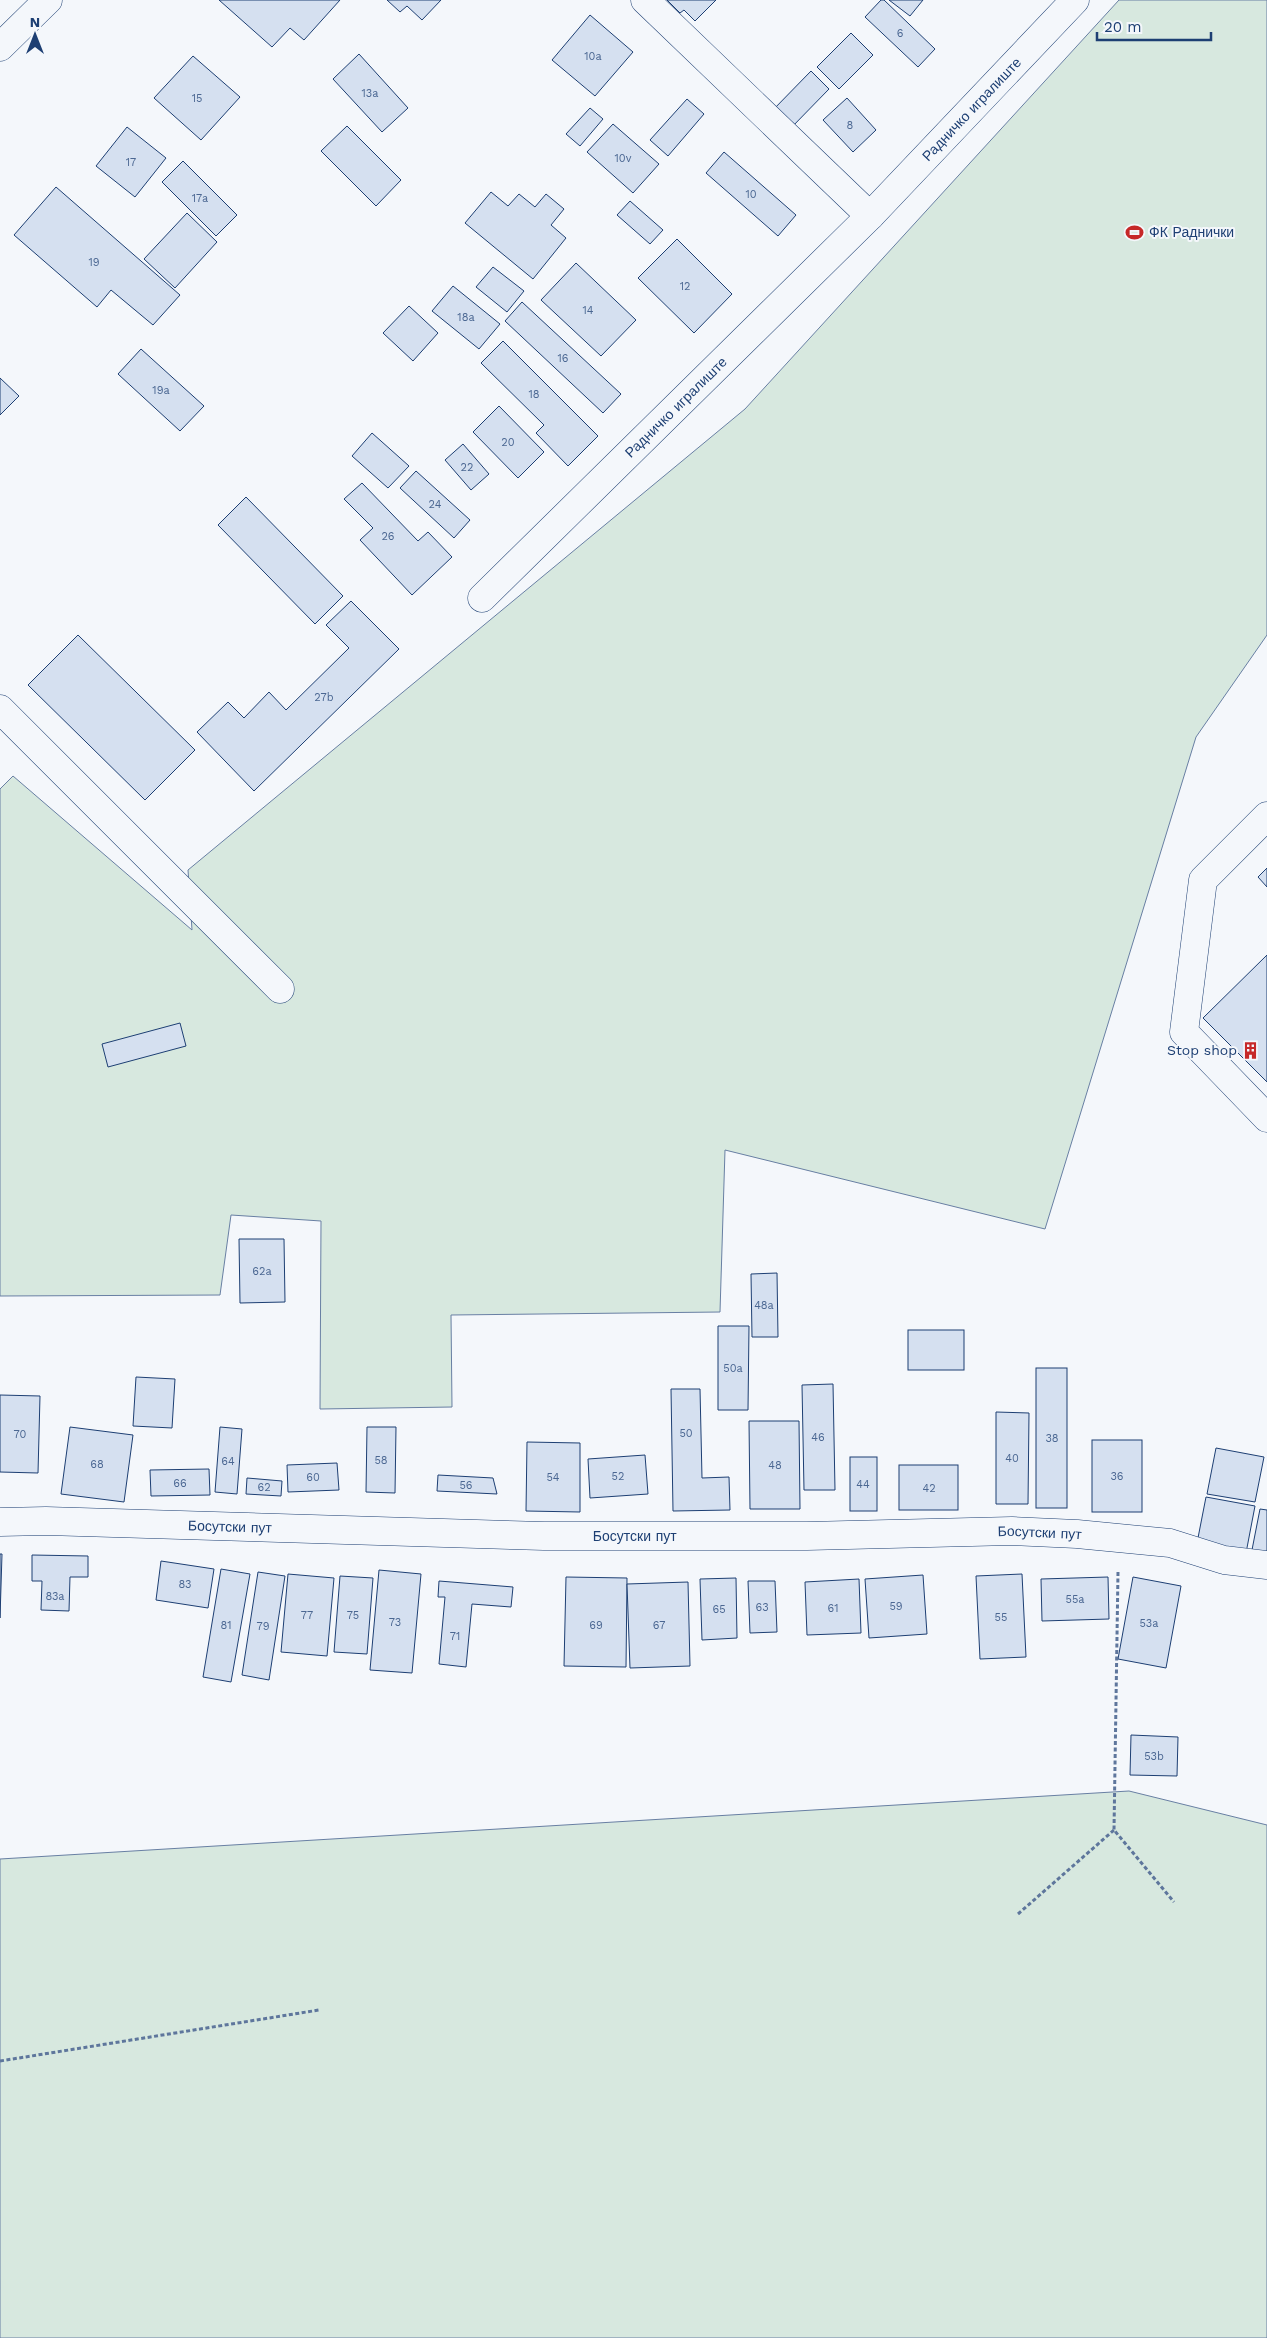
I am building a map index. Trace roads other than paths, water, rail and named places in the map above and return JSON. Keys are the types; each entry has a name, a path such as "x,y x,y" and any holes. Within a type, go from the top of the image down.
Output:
{"street":[{"path":"0,47 48,0"},
{"path":"645,0 870,216"},
{"name":"Радничко игралиште","path":"482,598 870,216 1074,0"},
{"path":"0,709 280,989"},
{"path":"1267,816 1203,880 1184,1032 1267,1118"},
{"name":"Босутски пут","path":"0,1522 46,1521 544,1536 807,1536 1012,1531 1170,1542 1224,1560 1267,1565"}],"place":[{"name":"ФК Раднички","path":"1135,232"},
{"name":"Stop shop","path":"1251,1050"}]}
